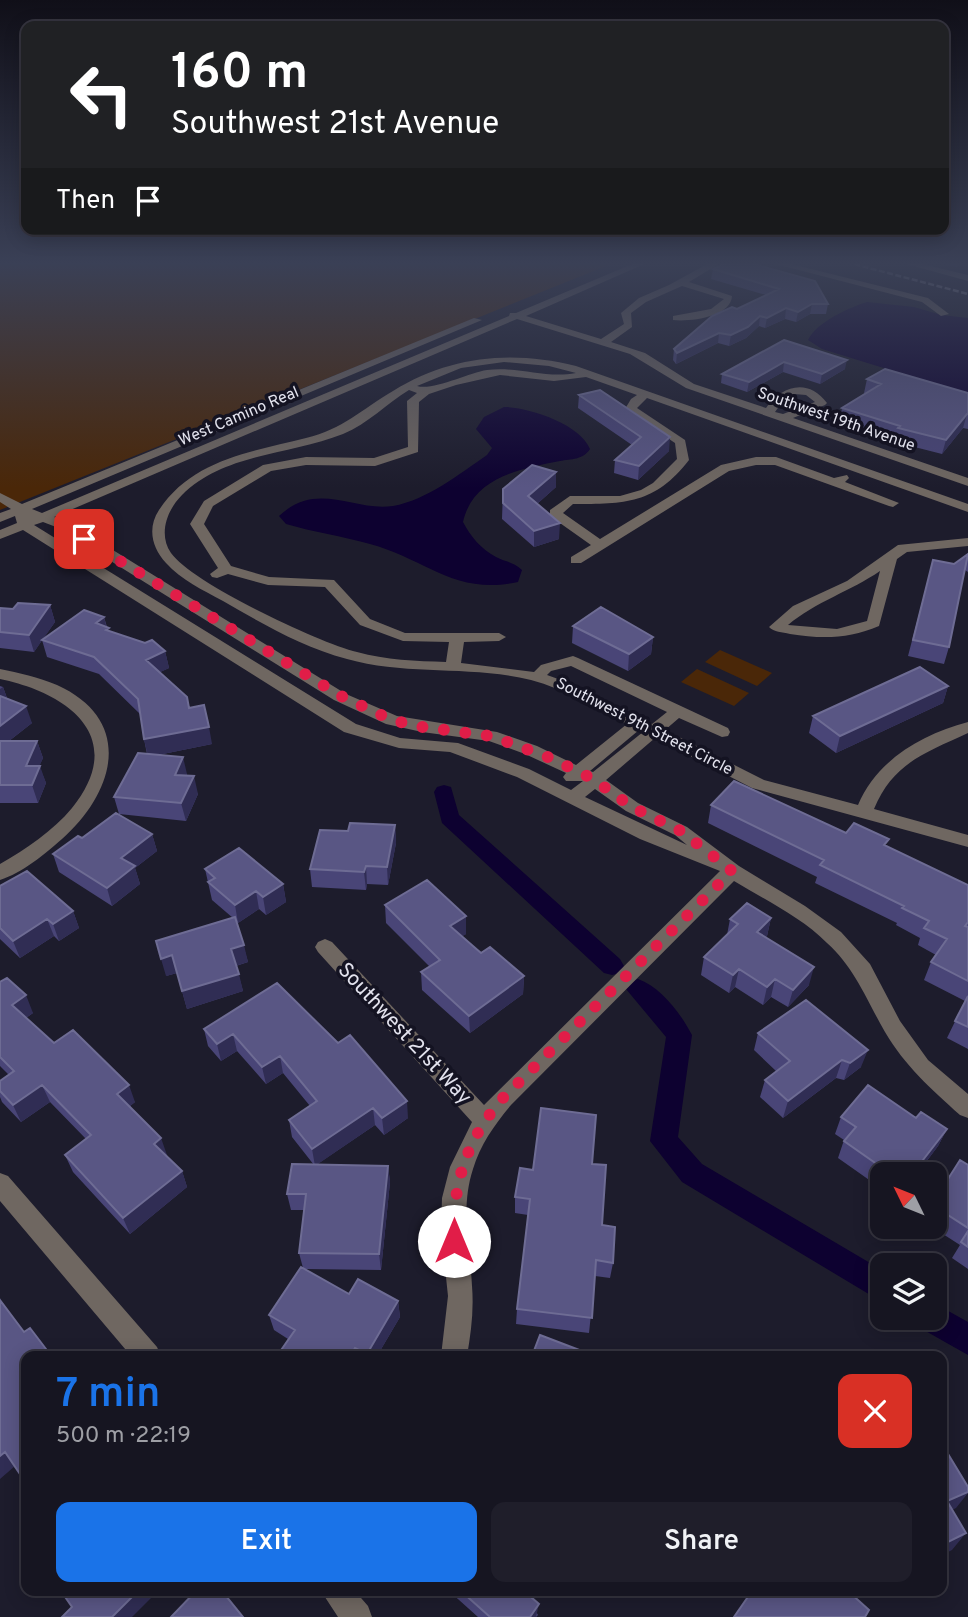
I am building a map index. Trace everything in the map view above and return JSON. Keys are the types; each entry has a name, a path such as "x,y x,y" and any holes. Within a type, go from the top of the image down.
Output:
{"street":[{"name":"West Camino Real","path":"0,535 22,517 439,337"},
{"name":"West Camino Real","path":"44,516 466,337"},
{"name":"Southwest 19th Avenue","path":"588,337 650,360 690,386 967,478"},
{"path":"603,342 611,337"},
{"name":"Southwest 9th Street Circle","path":"968,509 552,362 459,365 408,386 353,425 319,438 251,454 202,475 176,494 165,507 159,521 159,542 172,563 288,634 317,647 376,662 505,669 538,676 569,688 758,783 968,841"},
{"path":"499,637 402,637 365,622 329,583 268,581 226,569 197,524 208,504 267,468 306,461 375,463 414,449 413,401 425,392 502,365"},
{"path":"408,386 425,392"},
{"path":"768,413 780,397 790,392 811,393 819,398 821,403 814,407 783,418"},
{"path":"599,545 555,513 570,500 623,500 649,494 664,483 683,460 681,442 631,409 635,401 646,394"},
{"path":"576,560 725,468 756,461 776,461 893,503"},
{"path":"835,482 856,469"},
{"path":"0,497 22,517 350,728 399,743 452,747 523,773 648,836 732,871"},
{"path":"22,517 44,516 341,696 392,720 422,727 491,736 531,750 586,776 632,807 681,831 732,871 816,923 850,953 875,989 905,1047 939,1085 968,1108"},
{"name":"West Camino Real","path":"0,518 22,517"},
{"path":"890,558 874,623 852,633 825,634 776,627 798,608 852,584 904,548 968,542"},
{"path":"200,582 226,569"},
{"path":"453,666 457,638"},
{"path":"538,676 546,668 573,661 722,732"},
{"path":"0,674 42,683 75,700 85,708 98,729 102,754 96,781 80,809 53,837 0,873"},
{"path":"565,794 645,727 678,711"},
{"path":"864,812 872,788 896,761 968,727"},
{"path":"455,1351 461,1303 454,1228 456,1191 470,1145 484,1120 732,871"},
{"name":"Southwest 21st Way","path":"325,947 484,1120"},
{"path":"0,1184 144,1351"},
{"path":"340,1596 357,1617"}],"shaded area":[{"path":"0,337 429,337 0,510"},
{"path":"809,337 968,337 968,394 822,349 808,340"},
{"path":"504,407 527,410 553,419 576,432 590,449 576,458 529,468 500,478 488,485 468,507 463,522 469,533 491,554 522,570 518,582 496,585 458,580 370,544 286,524 279,516 293,505 307,500 336,500 378,507 393,506 418,498 487,455 492,448 476,429 484,417"},
{"path":"720,650 772,673 757,686 705,662"},
{"path":"697,669 749,693 734,706 681,682"}],"building":[{"path":"687,337 710,337 677,353 674,349"},
{"path":"784,340 847,360 822,374 784,362 749,382 722,374"},
{"path":"885,369 968,393 968,414 946,440 898,428 900,426 842,408 881,384 867,379"},
{"path":"600,390 670,437 639,466 615,460 641,437 579,395"},
{"path":"532,465 556,472 528,496 560,523 534,531 503,503 503,489"},
{"path":"968,554 949,647 913,640 933,560 954,564"},
{"path":"18,603 50,605 29,635 0,632 0,608 13,609"},
{"path":"601,607 653,637 629,654 573,626"},
{"path":"84,610 104,617 96,623 109,628 106,630 145,643 152,640 165,651 146,660 187,697 189,708 204,705 209,727 144,739 138,699 94,657 42,640"},
{"path":"920,667 948,686 840,736 813,716"},
{"path":"0,696 26,706 0,726"},
{"path":"0,741 37,741 26,766 40,766 32,785 0,785"},
{"path":"138,753 183,757 175,775 194,776 181,803 114,797"},
{"path":"734,781 846,833 854,823 889,839 884,845 968,885 968,922 965,926 968,927 968,981 931,962 947,939 924,928 929,921 820,865 824,860 711,805"},
{"path":"116,813 152,834 121,858 135,866 107,888 53,854 78,836 82,838"},
{"path":"350,823 395,825 387,867 366,866 364,872 310,869 320,830 348,831"},
{"path":"239,848 283,884 263,897 256,891 235,905 208,882 215,878 205,869"},
{"path":"27,871 73,911 53,924 47,919 13,941 0,928 0,886"},
{"path":"427,880 466,916 450,926 481,953 490,947 524,976 469,1016 421,972 440,960 385,905"},
{"path":"747,903 771,918 757,932 814,967 793,990 775,979 767,987 739,969 733,975 704,957 738,924 730,919"},
{"path":"235,917 244,945 231,949 239,974 182,991 172,955 161,959 156,941"},
{"path":"7,978 26,995 12,1005 54,1043 73,1030 129,1085 117,1094 161,1138 154,1144 182,1171 123,1218 65,1155 91,1135 42,1085 13,1105 0,1091 0,1081 14,1071 0,1057 0,982"},
{"path":"277,983 338,1043 350,1035 407,1101 382,1118 373,1108 312,1149 289,1120 317,1101 280,1056 262,1067 233,1034 217,1044 204,1029"},
{"path":"968,996 968,1027 955,1021"},
{"path":"806,1000 868,1050 850,1063 842,1060 788,1101 765,1080 790,1061 758,1033"},
{"path":"868,1085 916,1118 921,1112 947,1129 921,1162 874,1162 844,1141 856,1127 841,1117"},
{"path":"541,1108 596,1115 592,1164 606,1165 602,1225 615,1227 613,1263 596,1260 592,1318 517,1309 530,1199 515,1197 520,1168 533,1170"},
{"path":"960,1160 968,1165 968,1228 947,1214 947,1180"},
{"path":"292,1164 388,1166 379,1254 299,1253 306,1194 287,1194"},
{"path":"968,1231 968,1247 961,1242"},
{"path":"301,1267 349,1294 358,1279 398,1301 369,1351 355,1348 353,1351 280,1351 295,1330 269,1315"},
{"path":"0,1300 24,1332 30,1328 46,1349 21,1351 21,1476 5,1452 0,1456"},
{"path":"540,1335 582,1351 534,1351"},
{"path":"947,1452 968,1487 968,1492 947,1501"},
{"path":"947,1501 966,1533 947,1542"},
{"path":"64,1596 133,1596 112,1617 62,1617 72,1607"},
{"path":"191,1596 226,1596 243,1617 171,1617"},
{"path":"467,1596 530,1596 539,1604 530,1617 490,1617"},
{"path":"749,1596 854,1596 869,1610 865,1617 734,1617"}],"waterway":[{"path":"444,792 449,818 612,966"},
{"path":"638,989 659,1008 679,1035 664,1141 692,1173 870,1280"},
{"path":"947,1326 968,1339"}],"route":[{"path":"84,539 341,696 392,720 422,727 491,736 553,759 593,779 632,807 681,831 732,871 484,1120 461,1167 453,1216 454,1241"}]}
